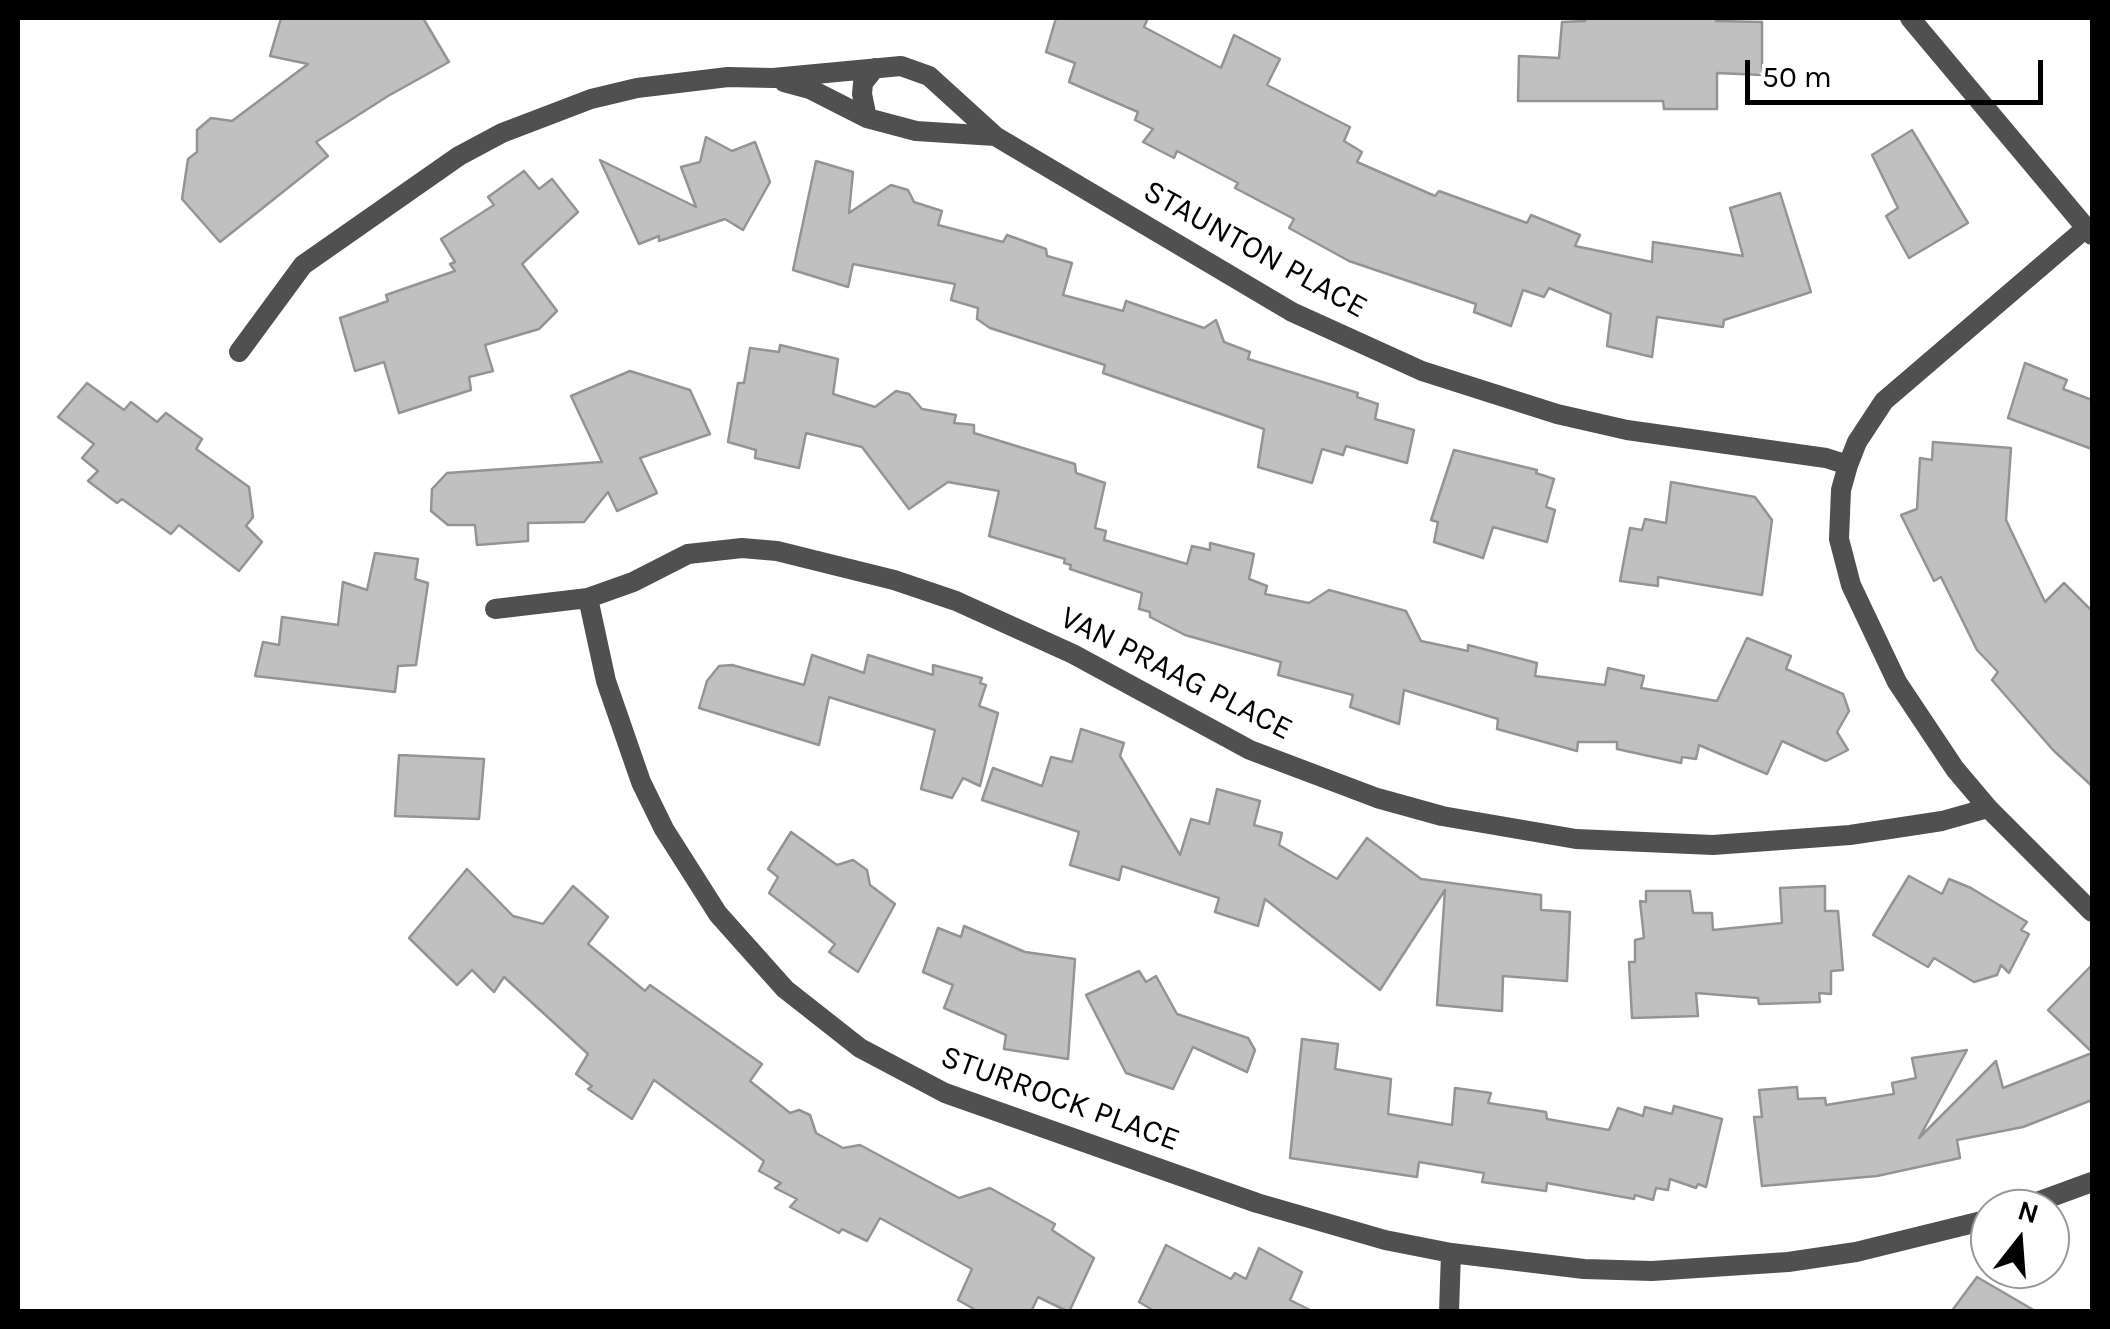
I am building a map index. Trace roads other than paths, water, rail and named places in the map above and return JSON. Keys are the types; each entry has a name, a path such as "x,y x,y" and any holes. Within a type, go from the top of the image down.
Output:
{"street":[{"path":"1910,18 2089,231 1884,401 1857,442 1848,465 1841,490 1839,539 1850,585 1897,682 1955,769 1988,808 2092,912"},
{"name":"STAUNTON PLACE","path":"239,352 303,265 459,156 502,133 591,99 637,88 901,66 930,76 995,136 1292,312 1422,371 1557,414 1627,430 1826,458 1848,465"},
{"path":"867,118 862,94 874,68"},
{"name":"STAUNTON PLACE","path":"773,78 810,89 867,118 916,131 995,136"},
{"name":"VAN PRAAG PLACE","path":"495,609 588,598 634,582 688,554 742,548 794,555 894,580 956,601 1073,654 1250,750 1377,798 1442,816 1576,839 1713,845 1850,835 1942,821 1988,808"},
{"name":"STURROCK PLACE","path":"588,598 606,680 641,782 664,829 718,914 785,988 860,1048 945,1093 1256,1203 1385,1240 1452,1253 1584,1269 1652,1271 1788,1262 1856,1252 1970,1224"},
{"path":"1449,1312 1452,1253"}]}
